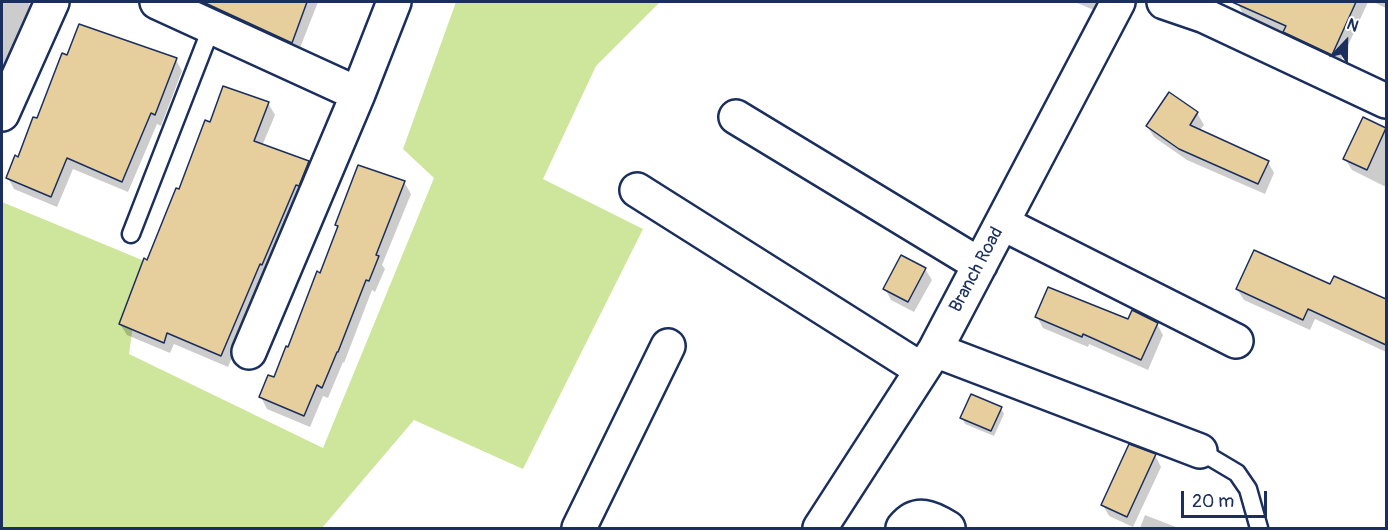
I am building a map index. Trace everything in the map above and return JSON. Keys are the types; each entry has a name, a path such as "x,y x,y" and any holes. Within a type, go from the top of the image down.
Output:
{"street":[{"path":"2,114 52,2"},
{"path":"157,2 358,94"},
{"path":"249,352 358,94 394,2"},
{"name":"Branch Road","path":"820,528 929,360 1118,2"},
{"path":"1164,2 1205,16 1386,101"},
{"path":"736,117 980,265"},
{"path":"637,190 929,360 1200,451"},
{"path":"1002,223 1236,341"},
{"path":"579,528 668,346"},
{"path":"903,528 909,521 923,516 948,528"}],"lane":[{"path":"131,234 212,26"},
{"path":"1200,451 1238,473 1248,489 1259,528"}],"green space":[{"path":"456,2 660,2 596,66 543,179 643,229 523,469 414,420 322,528 2,528 2,202 142,260 129,354 323,448 434,178 403,149"}],"building":[{"path":"203,2 307,2 292,43"},
{"path":"1232,2 1356,2 1332,55 1283,32 1286,26"},
{"path":"79,24 177,58 155,115 151,113 122,182 67,158 51,197 6,178 15,155 18,157 33,117 37,118 62,53 67,55"},
{"path":"223,86 269,102 254,141 309,161 299,186 296,185 262,265 260,264 221,356 167,333 164,343 119,324 144,258 147,260 176,188 179,189 205,120 210,122"},
{"path":"1169,92 1198,112 1190,125 1269,161 1258,184 1179,149 1146,126"},
{"path":"1363,117 1386,128 1367,170 1343,159"},
{"path":"358,165 405,181 376,255 379,256 369,281 366,280 322,388 317,385 304,416 259,397 268,375 274,377 317,271 320,273"},
{"path":"1254,250 1330,284 1334,276 1386,299 1386,345 1308,309 1303,320 1236,289"},
{"path":"901,255 926,268 908,302 883,289"},
{"path":"1048,287 1128,319 1132,310 1158,323 1141,360 1083,334 1082,337 1035,317"},
{"path":"971,394 1002,407 991,431 960,418"},
{"path":"1129,444 1156,454 1127,517 1101,505"}]}
